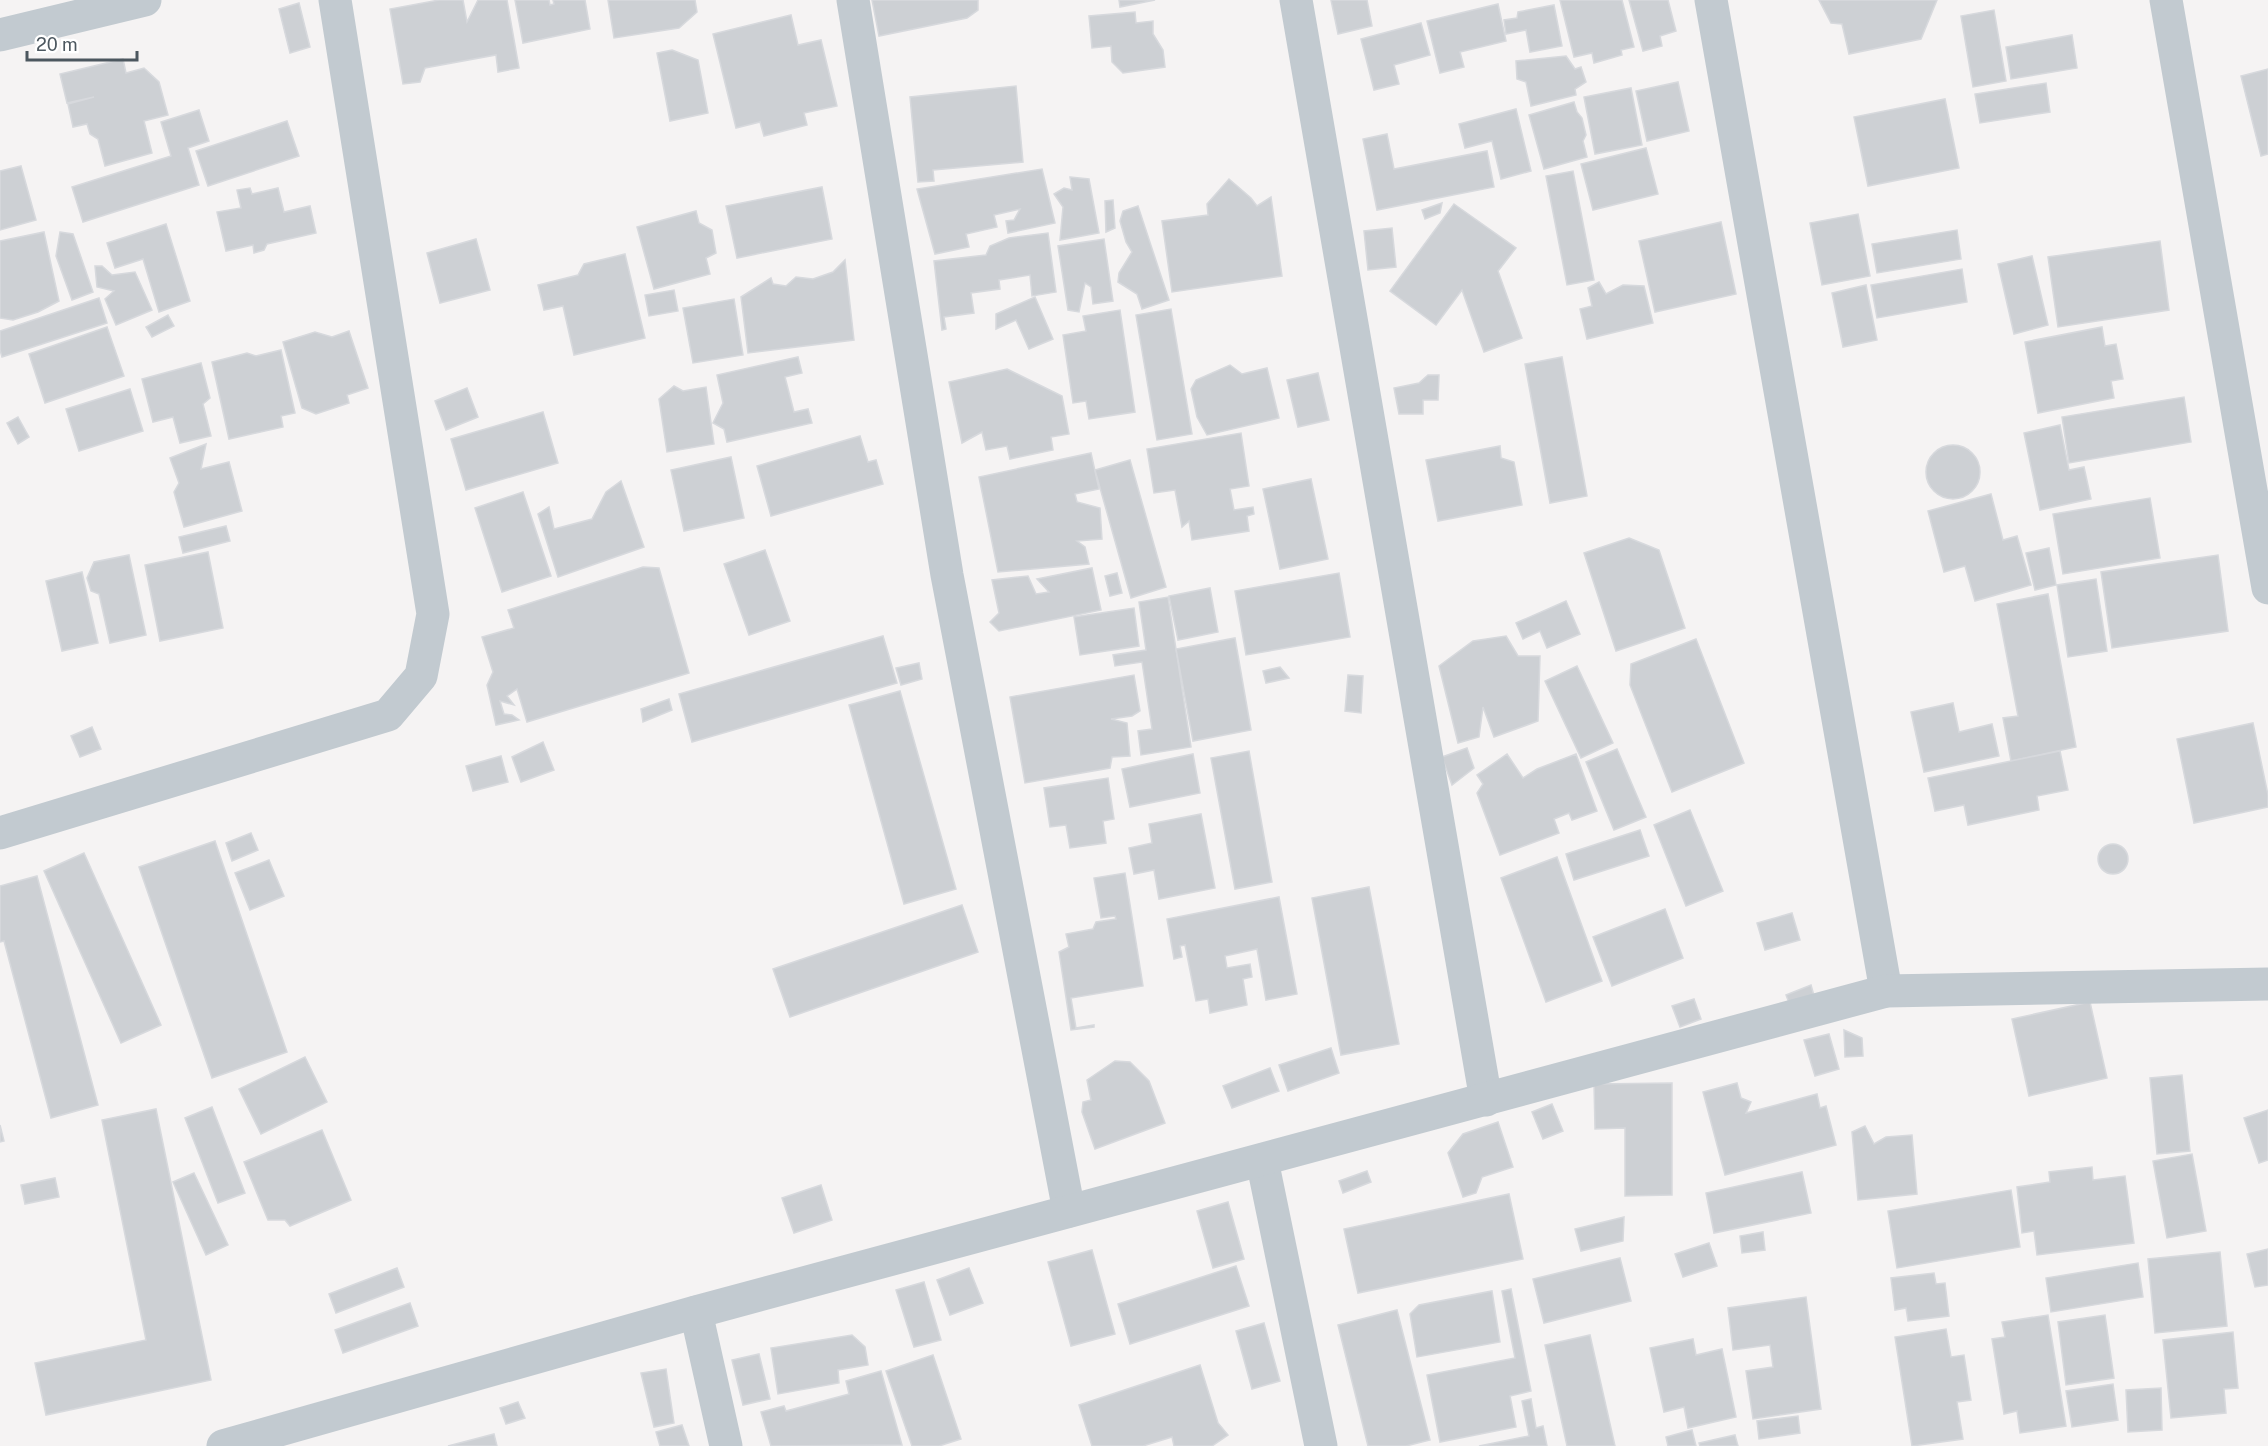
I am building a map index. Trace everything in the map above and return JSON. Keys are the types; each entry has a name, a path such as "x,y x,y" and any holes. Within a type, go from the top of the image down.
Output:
{"street":[{"path":"0,35 145,0"},
{"path":"0,833 388,715 421,676 433,614 335,0"},
{"path":"853,0 947,575 1069,1212"},
{"path":"1296,0 1486,1100"},
{"path":"1711,0 1886,991"},
{"path":"2166,0 2268,588"},
{"path":"228,1445 696,1312 1886,991 2268,984"},
{"path":"1262,1160 1322,1446"},
{"path":"696,1312 726,1446"}],"building":[{"path":"439,0 463,0 467,22 478,0 507,0 519,68 498,72 496,55 425,68 420,82 403,84 390,9"},
{"path":"515,0 549,0 550,5 554,4 553,0 585,0 590,29 523,43"},
{"path":"608,0 695,0 697,12 679,28 614,38"},
{"path":"872,0 978,0 978,10 967,18 879,36"},
{"path":"1119,0 1155,0 1120,7"},
{"path":"1331,0 1367,0 1372,26 1338,34"},
{"path":"1560,0 1622,0 1634,47 1621,50 1622,55 1594,63 1592,53 1574,57"},
{"path":"1629,0 1668,0 1676,31 1660,36 1662,46 1643,51"},
{"path":"1819,0 1937,0 1921,39 1849,54 1842,24 1831,23"},
{"path":"299,3 310,47 290,53 279,9"},
{"path":"1498,4 1506,41 1460,52 1464,67 1440,73 1427,21"},
{"path":"1554,5 1562,46 1530,52 1526,30 1506,34 1504,20 1517,18 1518,12"},
{"path":"1994,10 2006,81 1973,87 1961,16"},
{"path":"1135,12 1136,23 1153,21 1153,34 1163,50 1165,67 1123,73 1112,62 1111,46 1092,48 1089,16"},
{"path":"791,15 798,45 821,40 837,106 804,113 807,125 764,136 760,122 736,128 713,34"},
{"path":"1421,23 1430,55 1394,65 1399,84 1374,90 1361,39"},
{"path":"2072,35 2077,68 2011,79 2006,47"},
{"path":"672,50 698,60 708,113 670,121 657,53"},
{"path":"1566,56 1575,69 1581,67 1586,82 1575,89 1576,95 1531,106 1526,82 1517,79 1516,61"},
{"path":"123,59 126,73 144,68 159,82 168,115 144,121 152,153 105,166 98,139 90,134 87,124 73,127 68,104 94,97 67,103 60,74"},
{"path":"2268,69 2268,154 2261,156 2241,76"},
{"path":"1678,82 1689,131 1647,141 1636,91"},
{"path":"2046,83 2050,112 1980,123 1975,94"},
{"path":"1016,86 1023,162 933,170 934,181 918,182 910,97"},
{"path":"1631,88 1642,145 1595,154 1584,97"},
{"path":"1945,99 1959,168 1868,186 1854,117"},
{"path":"1574,102 1582,118 1586,135 1583,141 1587,157 1544,169 1529,115"},
{"path":"1516,109 1531,171 1501,179 1492,141 1465,148 1459,124"},
{"path":"199,110 209,141 188,148 199,185 83,222 72,187 171,156 161,122"},
{"path":"287,121 299,156 208,186 196,151"},
{"path":"1387,134 1394,169 1487,151 1494,187 1377,210 1363,139"},
{"path":"1646,148 1658,194 1593,210 1581,164"},
{"path":"21,166 36,220 0,230 0,171"},
{"path":"1042,169 1055,223 1008,233 1006,221 1014,220 1020,209 994,215 997,227 966,234 969,247 935,254 917,189"},
{"path":"1573,171 1594,280 1567,285 1546,176"},
{"path":"1070,177 1089,179 1099,233 1060,240 1063,207 1054,194 1064,188 1072,190"},
{"path":"1229,179 1257,206 1271,197 1282,276 1172,292 1162,221 1208,215 1207,204"},
{"path":"822,187 832,239 737,258 726,206"},
{"path":"250,188 252,194 278,188 284,212 310,206 316,233 267,244 264,250 254,253 253,245 226,251 217,212 241,208 237,190"},
{"path":"1113,200 1115,228 1106,232 1105,201"},
{"path":"1442,203 1440,213 1425,219 1422,210"},
{"path":"1454,204 1516,248 1498,271 1522,338 1484,352 1462,290 1436,325 1390,291"},
{"path":"1138,206 1169,300 1142,309 1137,294 1118,282 1119,273 1132,252 1126,242 1120,221 1123,211"},
{"path":"696,211 699,223 712,230 716,253 706,258 710,274 654,289 637,227"},
{"path":"1858,214 1870,276 1822,285 1810,223"},
{"path":"1721,222 1736,294 1655,312 1639,241"},
{"path":"166,224 190,301 159,312 143,259 115,268 107,243"},
{"path":"1392,228 1396,267 1368,270 1364,231"},
{"path":"1957,230 1961,259 1877,273 1872,244"},
{"path":"44,232 59,301 38,312 13,320 0,318 0,241"},
{"path":"60,232 73,234 93,292 72,300 56,256"},
{"path":"1048,233 1056,292 1032,296 1030,275 999,280 1000,289 971,293 974,313 944,317 946,329 942,330 934,261 986,255 990,246 1009,238"},
{"path":"476,239 490,290 440,303 427,253"},
{"path":"1104,239 1113,301 1093,304 1091,287 1085,283 1079,312 1068,310 1058,246"},
{"path":"2160,241 2169,310 2058,327 2048,257"},
{"path":"625,254 645,338 574,355 563,306 544,310 538,285 578,275 584,264"},
{"path":"2032,256 2048,325 2014,334 1998,264"},
{"path":"845,260 854,340 748,353 741,297 771,278 773,284 786,286 796,277 813,279 833,272"},
{"path":"95,266 102,266 112,275 135,272 152,310 116,325 105,299 114,291 97,287"},
{"path":"1962,269 1967,302 1877,318 1871,285"},
{"path":"1599,282 1606,294 1623,285 1644,286 1653,323 1587,339 1580,309 1592,306 1588,288"},
{"path":"1866,285 1877,340 1843,347 1832,293"},
{"path":"674,290 678,311 649,316 645,295"},
{"path":"1035,297 1053,339 1029,349 1016,320 996,329 996,314"},
{"path":"99,298 107,323 2,357 0,331"},
{"path":"734,299 743,355 693,363 683,308"},
{"path":"1171,309 1192,434 1157,440 1136,315"},
{"path":"1120,310 1135,412 1089,419 1086,401 1073,403 1063,335 1086,331 1083,316"},
{"path":"168,315 174,326 152,337 146,327"},
{"path":"107,327 124,376 45,403 29,354"},
{"path":"2102,327 2105,346 2116,344 2123,379 2111,381 2114,398 2038,413 2025,342"},
{"path":"349,331 368,388 347,395 349,403 316,414 302,408 283,342 315,332 332,337"},
{"path":"281,350 295,413 281,416 283,427 229,439 212,362 247,353 256,356"},
{"path":"798,357 802,373 785,377 794,412 808,409 812,423 727,442 724,429 713,423 723,403 717,375"},
{"path":"1562,357 1587,496 1550,503 1525,364"},
{"path":"201,363 210,398 203,404 211,436 180,443 173,417 153,422 142,379"},
{"path":"1230,365 1242,374 1267,368 1279,418 1207,435 1197,417 1191,389 1196,380"},
{"path":"1007,369 1062,396 1069,434 1051,437 1053,450 1010,459 1007,446 986,450 982,432 962,443 949,382"},
{"path":"1318,373 1329,420 1298,427 1287,380"},
{"path":"1428,375 1439,375 1438,400 1423,400 1423,414 1399,414 1394,388 1419,383"},
{"path":"674,386 683,391 706,387 714,444 667,452 659,399"},
{"path":"467,388 478,417 446,430 435,401"},
{"path":"130,389 143,431 79,451 66,409"},
{"path":"2184,397 2191,442 2069,463 2062,417"},
{"path":"543,412 558,463 466,490 451,439"},
{"path":"18,417 29,437 18,444 7,423"},
{"path":"2060,425 2069,470 2084,467 2091,499 2040,510 2024,433"},
{"path":"1241,433 1249,486 1230,489 1234,510 1253,507 1254,514 1247,516 1249,531 1192,540 1189,521 1182,527 1175,490 1154,493 1147,449"},
{"path":"860,436 868,462 876,460 883,484 771,516 757,466"},
{"path":"206,444 201,469 229,462 242,511 184,527 174,492 179,483 170,458"},
{"path":"1953,445 1963,447 1972,453 1978,462 1980,472 1978,482 1972,491 1963,497 1953,499 1943,497 1934,491 1928,482 1926,472 1928,462 1934,453 1943,447"},
{"path":"1500,446 1501,458 1514,462 1522,505 1438,521 1426,460"},
{"path":"1091,453 1099,489 1075,494 1077,502 1100,508 1102,539 1077,541 1085,547 1089,564 998,572 979,477"},
{"path":"731,457 744,518 684,531 671,470"},
{"path":"1130,460 1166,587 1131,598 1095,470"},
{"path":"1311,479 1328,559 1280,569 1263,489"},
{"path":"621,481 644,547 558,577 538,514 549,507 554,529 592,519 606,492"},
{"path":"523,492 551,576 502,592 475,508"},
{"path":"1991,494 2003,540 2017,536 2031,585 1975,601 1965,566 1944,572 1928,511"},
{"path":"2150,498 2160,558 2063,574 2053,514"},
{"path":"226,526 230,541 183,553 179,537"},
{"path":"1629,538 1659,550 1685,628 1616,651 1584,553"},
{"path":"2049,548 2056,585 2035,590 2026,553"},
{"path":"765,550 790,621 749,635 724,564"},
{"path":"208,552 223,628 160,641 145,565"},
{"path":"129,555 146,635 110,643 99,594 91,591 87,578 94,562"},
{"path":"2218,555 2228,631 2112,648 2101,572"},
{"path":"643,567 659,568 689,673 527,722 517,689 507,696 514,705 500,701 504,714 512,715 519,720 496,725 487,685 493,672 482,637 514,628 508,610"},
{"path":"1092,568 1101,610 999,631 990,622 999,613 992,580 1028,576 1036,594 1049,592 1037,579"},
{"path":"82,572 98,643 62,651 46,581"},
{"path":"1117,573 1122,593 1110,596 1105,576"},
{"path":"1339,573 1350,637 1246,655 1235,591"},
{"path":"2096,579 2107,651 2068,657 2057,585"},
{"path":"1210,588 1218,632 1178,640 1169,596"},
{"path":"2048,594 2076,747 2011,761 2003,718 2018,716 1997,604"},
{"path":"1168,597 1191,747 1141,755 1138,731 1152,729 1142,662 1115,666 1113,655 1146,650 1139,602"},
{"path":"1566,601 1580,634 1547,648 1540,631 1523,639 1516,623"},
{"path":"1134,608 1139,646 1080,655 1074,617"},
{"path":"883,636 897,683 692,742 679,694"},
{"path":"1506,636 1518,656 1540,656 1538,721 1494,737 1483,707 1479,737 1458,743 1439,666 1473,641"},
{"path":"1235,638 1251,730 1193,741 1176,649"},
{"path":"1696,639 1744,763 1672,792 1630,685 1631,664"},
{"path":"919,663 922,679 901,685 896,668"},
{"path":"1577,666 1613,743 1581,758 1545,681"},
{"path":"1280,667 1289,678 1266,683 1263,671"},
{"path":"1134,675 1140,711 1132,716 1111,719 1127,723 1130,756 1112,757 1110,768 1025,783 1010,697"},
{"path":"1348,675 1363,676 1361,713 1345,711"},
{"path":"900,691 956,889 904,904 849,705"},
{"path":"669,699 672,710 643,722 641,709"},
{"path":"1953,703 1959,732 1992,724 1999,756 1924,772 1911,712"},
{"path":"2253,723 2268,795 2268,807 2194,823 2177,739"},
{"path":"92,727 101,749 80,757 71,736"},
{"path":"543,742 554,770 521,782 512,757"},
{"path":"1467,748 1474,768 1452,785 1442,757"},
{"path":"1617,749 1646,817 1614,830 1586,762"},
{"path":"1249,751 1272,882 1235,889 1211,758"},
{"path":"2060,751 2068,790 2037,796 2039,810 1968,825 1964,805 1935,811 1928,778"},
{"path":"1193,754 1200,793 1130,807 1122,769"},
{"path":"1507,754 1523,778 1537,769 1576,754 1597,811 1572,820 1569,813 1554,819 1559,833 1500,855 1477,793 1483,784 1477,775"},
{"path":"501,756 508,782 473,791 466,766"},
{"path":"1108,778 1114,819 1103,821 1106,843 1070,848 1066,825 1050,827 1044,788"},
{"path":"1690,810 1723,891 1686,906 1654,825"},
{"path":"1201,814 1215,888 1159,899 1154,870 1134,874 1129,848 1152,843 1149,824"},
{"path":"1640,830 1649,856 1574,880 1566,854"},
{"path":"251,833 258,850 232,861 226,843"},
{"path":"215,841 287,1052 212,1078 139,867"},
{"path":"2113,844 2124,848 2128,859 2124,870 2113,874 2102,870 2098,859 2102,848"},
{"path":"84,853 161,1025 121,1043 44,871"},
{"path":"1557,857 1602,981 1546,1002 1501,878"},
{"path":"269,860 284,896 250,910 235,873"},
{"path":"1125,873 1143,986 1071,998 1076,1028 1094,1025 1094,1027 1071,1030 1059,952 1069,947 1066,934 1093,929 1096,922 1116,919 1115,916 1101,918 1094,878"},
{"path":"37,876 98,1105 51,1118 4,941 0,942 0,886"},
{"path":"1369,887 1399,1044 1341,1055 1312,898"},
{"path":"1279,897 1297,994 1266,1000 1257,949 1225,956 1227,968 1250,964 1252,977 1243,979 1247,1005 1210,1013 1208,999 1196,1001 1185,945 1180,946 1182,957 1174,959 1167,919"},
{"path":"962,905 978,952 790,1017 773,969"},
{"path":"1665,909 1683,958 1612,986 1593,937"},
{"path":"1792,913 1800,940 1765,950 1757,923"},
{"path":"1811,985 1815,999 1791,1008 1786,995"},
{"path":"1694,999 1701,1019 1680,1027 1672,1006"},
{"path":"2090,1002 2107,1078 2029,1096 2012,1019"},
{"path":"1844,1030 1862,1038 1863,1056 1845,1057"},
{"path":"1829,1034 1839,1069 1815,1076 1804,1040"},
{"path":"1331,1048 1339,1073 1288,1091 1279,1065"},
{"path":"305,1057 327,1102 261,1134 239,1089"},
{"path":"1115,1061 1130,1062 1149,1081 1165,1123 1095,1149 1082,1112 1083,1102 1091,1100 1087,1080"},
{"path":"1270,1068 1279,1091 1232,1108 1223,1086"},
{"path":"2182,1075 2190,1151 2157,1154 2150,1078"},
{"path":"1672,1083 1672,1195 1625,1196 1625,1128 1595,1129 1594,1084"},
{"path":"1737,1083 1741,1098 1751,1102 1746,1113 1817,1094 1820,1108 1826,1106 1836,1145 1725,1175 1703,1092"},
{"path":"1552,1104 1563,1131 1543,1139 1532,1112"},
{"path":"212,1107 245,1193 218,1203 185,1118"},
{"path":"156,1109 211,1380 46,1415 35,1363 146,1340 102,1120"},
{"path":"2268,1110 2268,1160 2259,1163 2244,1118"},
{"path":"1498,1122 1513,1167 1482,1177 1476,1193 1463,1197 1448,1153 1463,1134"},
{"path":"0,1125 4,1141 0,1142"},
{"path":"1865,1126 1874,1144 1886,1137 1912,1135 1917,1194 1858,1200 1852,1132"},
{"path":"322,1130 351,1200 290,1226 285,1220 268,1220 244,1162"},
{"path":"2192,1154 2206,1231 2167,1238 2153,1161"},
{"path":"2092,1167 2093,1180 2125,1176 2134,1243 2037,1255 2034,1231 2022,1233 2017,1187 2050,1182 2049,1172"},
{"path":"1367,1171 1371,1182 1343,1193 1339,1181"},
{"path":"1802,1172 1811,1213 1714,1233 1706,1193"},
{"path":"194,1173 228,1245 206,1255 173,1182"},
{"path":"55,1178 59,1197 25,1204 21,1185"},
{"path":"821,1185 832,1220 794,1233 782,1198"},
{"path":"2011,1190 2020,1247 1897,1268 1888,1211"},
{"path":"1509,1194 1523,1259 1358,1293 1344,1229"},
{"path":"1228,1202 1244,1259 1213,1268 1197,1211"},
{"path":"1624,1217 1623,1241 1581,1251 1575,1229"},
{"path":"1763,1232 1765,1250 1742,1253 1740,1236"},
{"path":"1709,1243 1717,1266 1683,1277 1675,1254"},
{"path":"2268,1249 2268,1285 2255,1287 2247,1254"},
{"path":"1092,1250 1115,1334 1071,1346 1048,1262"},
{"path":"2220,1252 2227,1326 2155,1333 2148,1259"},
{"path":"1620,1258 1631,1301 1544,1323 1533,1279"},
{"path":"2138,1263 2143,1297 2051,1312 2046,1278"},
{"path":"1236,1266 1249,1306 1130,1344 1118,1304"},
{"path":"397,1268 404,1287 336,1313 329,1294"},
{"path":"969,1268 983,1303 950,1315 937,1280"},
{"path":"1934,1273 1936,1284 1945,1283 1949,1316 1908,1321 1906,1308 1895,1310 1891,1278"},
{"path":"924,1282 941,1340 914,1347 896,1290"},
{"path":"1511,1289 1531,1391 1510,1396 1516,1427 1440,1442 1427,1375 1515,1358 1502,1291"},
{"path":"1492,1291 1500,1342 1417,1357 1410,1314 1419,1305"},
{"path":"1806,1297 1821,1409 1753,1419 1746,1371 1773,1367 1770,1345 1733,1350 1728,1308"},
{"path":"410,1303 418,1326 343,1353 335,1330"},
{"path":"1397,1310 1430,1440 1406,1446 1368,1446 1338,1325"},
{"path":"2048,1315 2066,1426 2020,1433 2017,1411 2004,1414 1992,1339 2005,1337 2002,1322"},
{"path":"2105,1315 2114,1378 2066,1385 2058,1322"},
{"path":"1264,1323 1280,1381 1252,1389 1236,1331"},
{"path":"1946,1329 1951,1357 1964,1355 1971,1400 1957,1402 1963,1439 1912,1446 1895,1337"},
{"path":"2233,1332 2238,1388 2224,1389 2226,1413 2171,1418 2163,1340"},
{"path":"852,1335 865,1347 868,1365 838,1370 839,1383 778,1394 771,1348"},
{"path":"1590,1335 1615,1446 1567,1446 1545,1345"},
{"path":"1693,1339 1696,1355 1722,1349 1736,1417 1688,1428 1684,1407 1664,1412 1650,1348"},
{"path":"759,1354 770,1399 743,1405 732,1360"},
{"path":"933,1355 961,1439 939,1446 912,1446 886,1371"},
{"path":"1200,1365 1218,1423 1228,1435 1212,1446 1174,1446 1172,1437 1143,1446 1092,1446 1079,1405"},
{"path":"666,1369 674,1423 654,1427 641,1373"},
{"path":"881,1371 902,1445 771,1446 761,1412 784,1406 786,1411 849,1394 846,1381"},
{"path":"2113,1384 2118,1420 2072,1427 2066,1391"},
{"path":"2161,1388 2162,1430 2128,1432 2126,1390"},
{"path":"1531,1399 1536,1428 1543,1426 1547,1446 1479,1446 1529,1436 1522,1401"},
{"path":"518,1402 525,1418 506,1424 500,1408"},
{"path":"1798,1416 1800,1433 1759,1439 1757,1421"},
{"path":"682,1425 689,1446 660,1446 656,1432"},
{"path":"1692,1430 1696,1446 1668,1446 1666,1437"},
{"path":"494,1434 497,1446 448,1446"},
{"path":"1735,1435 1738,1446 1700,1446 1699,1443"}]}
